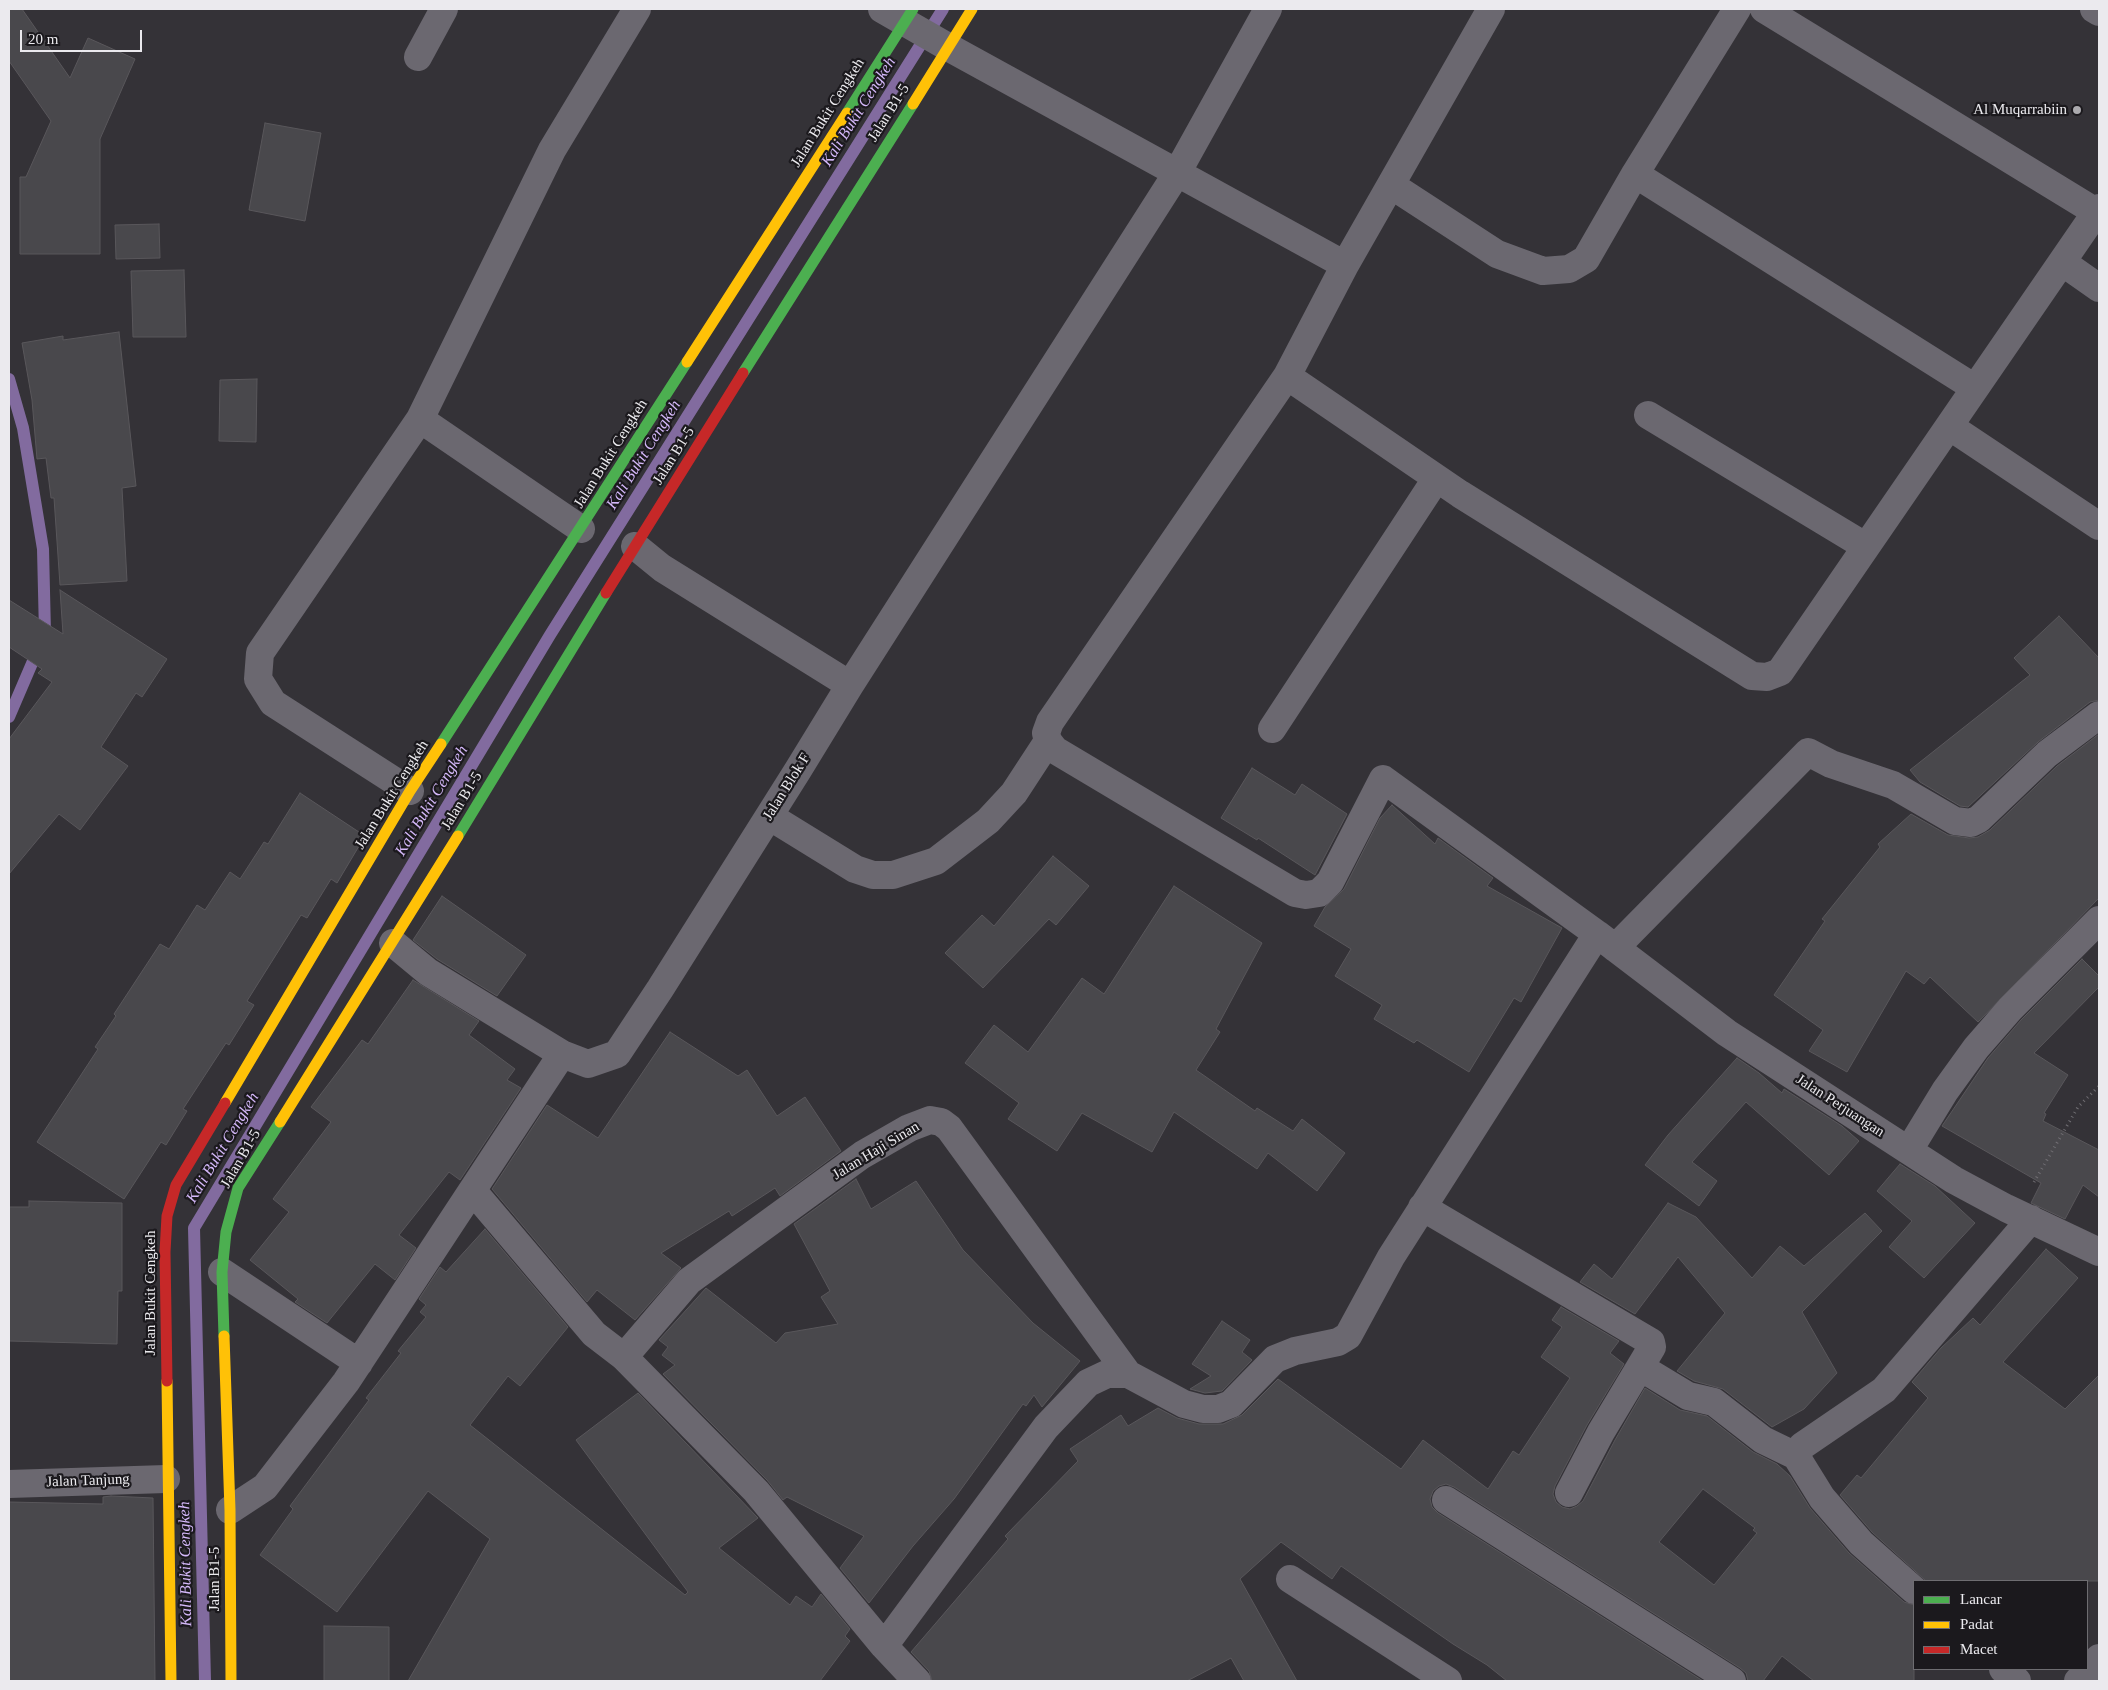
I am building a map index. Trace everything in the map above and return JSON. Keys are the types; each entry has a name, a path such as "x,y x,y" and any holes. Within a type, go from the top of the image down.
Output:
{"street":[{"path":"418,57 444,9"},
{"path":"410,791 273,703 258,679 260,652 420,419 552,150 637,9"},
{"name":"Jalan B1-5","path":"230,1681 230,1510 222,1272 226,1232 238,1188 393,943 944,45 972,9"},
{"name":"Jalan Blok F","path":"393,943 428,972 562,1054 588,1064 617,1054 1177,173 1268,9"},
{"path":"769,816 855,869 873,875 893,875 936,861 988,821 1014,793 1048,742 1046,733 1050,722 1286,376 1345,265 1491,9"},
{"path":"1391,185 1496,254 1543,271 1569,270 1586,259 1635,174 1737,9"},
{"path":"1286,376 1436,479 1752,676 1767,677 1780,672 2098,210 1764,9"},
{"path":"2094,9 2099,12"},
{"path":"903,16 944,45 1345,265"},
{"name":"Jalan Bukit Cengkeh","path":"171,1681 171,1579 166,1478 164,1252 167,1216 176,1185 410,791 581,529 903,16"},
{"path":"1635,174 1975,388"},
{"path":"2062,262 2099,288"},
{"path":"1648,415 1865,546"},
{"path":"420,419 581,529"},
{"path":"1949,426 2099,526"},
{"path":"1272,729 1436,479"},
{"path":"635,546 662,568 850,685"},
{"path":"884,1646 1046,1427 1088,1383 1107,1374 1128,1374 1184,1404 1203,1409 1218,1409 1231,1404 1275,1359 1295,1351 1338,1342 1348,1336 1355,1327 1391,1257 1422,1207 1606,941 1808,752 1831,764 1894,785 1955,821 1971,823 1979,818 2047,754 2099,715"},
{"name":"Jalan Perjuangan","path":"1048,742 1055,750 1089,771 1295,893 1306,895 1319,893 1330,882 1383,779 1606,941 1727,1033 1954,1180 2023,1216 2099,1252"},
{"path":"1909,1150 1945,1091 1976,1048 2016,1002 2099,920"},
{"path":"230,1510 265,1488 359,1363 562,1054"},
{"name":"Jalan Haji Sinan","path":"624,1356 689,1281 862,1155 909,1128 930,1120 941,1122 949,1128 1128,1374"},
{"path":"473,1191 594,1334 624,1356 756,1491 884,1646 917,1681"},
{"path":"1422,1207 1651,1342 1652,1347 1601,1432 1570,1493"},
{"path":"1796,1456 1802,1446 1884,1390 2023,1216"},
{"path":"222,1272 359,1363"},
{"path":"1640,1367 1688,1396 1714,1402 1763,1440 1796,1456 1822,1498 1862,1544 1913,1589"},
{"name":"Jalan Tanjung","path":"9,1484 166,1478"},
{"path":"1446,1500 1732,1681"},
{"path":"1290,1578 1448,1681"},
{"path":"2078,1681 2099,1658"},
{"path":"2004,1670 2017,1681"}],"path":[{"path":"2023,1216 2064,1128 2078,1107 2099,1086"}],"building":[{"path":"9,9 22,9 70,78 88,38 135,59 100,139 100,254 20,254 20,177 26,177 51,121 9,61"},
{"path":"265,123 321,133 305,221 249,210"},
{"path":"159,224 160,258 116,259 115,225"},
{"path":"184,270 186,337 133,337 131,271"},
{"path":"119,332 136,486 122,488 127,581 60,585 54,498 51,498 46,458 37,459 32,400 22,343 63,336 63,340"},
{"path":"257,379 256,442 219,441 220,380"},
{"path":"60,590 167,659 142,697 136,693 101,747 128,766 80,830 59,814 9,874 9,739 52,682 38,673 42,669 9,647 9,600 63,634"},
{"path":"2059,616 2099,658 2099,700 2090,702 2038,742 1968,807 1960,806 1920,782 1910,770 2030,675 2014,658"},
{"path":"2099,734 2099,898 1978,1022 1930,977 1924,984 1906,971 1847,1072 1809,1051 1823,1030 1774,995 1825,921 1822,919 1880,847 1878,844 1911,814 1948,835 1969,838 1978,837 1990,830 2057,766"},
{"path":"1252,768 1295,795 1302,784 1347,814 1315,875 1258,838 1257,840 1221,818"},
{"path":"300,793 365,836 337,883 331,879 307,918 301,915 247,1001 254,1005 229,1045 226,1043 183,1109 187,1111 166,1145 161,1142 124,1199 37,1142 98,1049 95,1047 116,1016 114,1014 160,944 169,949 197,905 205,910 230,872 240,879 264,842 268,844"},
{"path":"1392,805 1435,844 1438,838 1493,878 1487,886 1562,928 1521,1002 1514,998 1469,1072 1417,1040 1414,1043 1374,1019 1382,1005 1335,976 1351,949 1314,926 1325,907 1344,889 1380,818"},
{"path":"1053,856 1089,886 1056,925 1049,919 983,988 945,953 982,915 994,926"},
{"path":"1174,886 1262,943 1216,1029 1220,1032 1196,1070 1255,1111 1257,1108 1293,1131 1302,1119 1345,1153 1317,1191 1268,1153 1257,1169 1174,1112 1152,1152 1082,1113 1057,1151 1008,1119 1019,1103 965,1063 994,1025 1028,1052 1082,978 1104,994"},
{"path":"442,896 526,955 497,996 437,959 413,940"},
{"path":"2082,959 2099,976 2099,987 2034,1053 2068,1075 2044,1113 2046,1114 2043,1121 2099,1150 2099,1197 2083,1185 2065,1219 2031,1203 2041,1183 1942,1126 1988,1058 2021,1020"},
{"path":"413,980 479,1021 469,1035 515,1069 507,1080 521,1088 460,1180 449,1172 399,1235 416,1248 395,1280 375,1264 327,1323 295,1302 298,1299 250,1260 289,1212 273,1199 331,1122 311,1107 362,1040 368,1044"},
{"path":"670,1032 738,1076 747,1070 777,1116 805,1097 841,1151 780,1196 775,1188 732,1216 729,1211 661,1253 681,1268 635,1320 597,1290 587,1302 492,1189 547,1105 598,1138"},
{"path":"1737,1058 1759,1073 1782,1093 1784,1089 1842,1126 1859,1141 1829,1175 1746,1102 1692,1162 1717,1181 1699,1206 1645,1165 1668,1135"},
{"path":"1900,1164 1935,1186 1975,1223 1924,1278 1889,1247 1912,1221 1877,1191"},
{"path":"856,1179 871,1209 916,1181 963,1250 1033,1323 1080,1361 1042,1407 1034,1395 1026,1406 1023,1404 954,1499 913,1546 869,1603 840,1568 864,1536 787,1497 783,1500 767,1480 663,1374 675,1365 662,1355 668,1347 659,1340 706,1288 776,1343 785,1333 838,1324 821,1297 830,1291 794,1224"},
{"path":"29,1201 122,1203 122,1291 118,1291 117,1344 9,1341 9,1207 29,1207"},
{"path":"1668,1203 1696,1217 1752,1278 1780,1246 1804,1266 1865,1213 1882,1231 1802,1312 1837,1373 1804,1409 1772,1427 1723,1389 1694,1381 1677,1371 1725,1313 1678,1257 1635,1314 1580,1282 1594,1264 1612,1279"},
{"path":"485,1229 568,1327 520,1386 508,1376 470,1425 685,1595 688,1592 576,1440 638,1393 758,1518 719,1548 790,1605 796,1596 812,1607 821,1594 850,1629 845,1636 850,1641 820,1681 408,1681 490,1539 428,1491 337,1612 260,1555 293,1509 290,1506 369,1400 366,1398 401,1353 398,1351 426,1317 420,1312 426,1305 419,1299 440,1267 446,1272"},
{"path":"2046,1249 2078,1278 2003,1362 2065,1409 2099,1375 2099,1581 1925,1580 1872,1532 1840,1495 1857,1475 1861,1478 1928,1398 1912,1382 1941,1348 1973,1318 1980,1325"},
{"path":"1561,1307 1619,1341 1610,1353 1624,1364 1587,1425 1555,1486 1553,1494 1556,1502 1562,1507 1570,1509 1583,1501 1645,1388 1680,1410 1707,1416 1753,1452 1777,1464 1790,1476 1810,1508 1849,1553 1904,1602 1913,1605 1914,1681 1814,1681 1782,1656 1763,1681 1748,1681 1746,1673 1740,1668 1454,1487 1446,1484 1439,1486 1433,1491 1430,1499 1432,1507 1438,1513 1703,1681 1507,1681 1487,1665 1453,1644 1341,1566 1332,1579 1281,1542 1240,1579 1297,1681 1244,1681 1231,1658 1187,1681 932,1681 929,1671 911,1652 1008,1539 1005,1536 1078,1461 1070,1449 1121,1415 1128,1426 1158,1408 1177,1418 1199,1424 1223,1424 1242,1415 1278,1379 1401,1469 1423,1440 1488,1489 1513,1451 1519,1455 1570,1378 1541,1357 1562,1327 1552,1320","holes":["1703,1489 1755,1528 1753,1530 1757,1533 1714,1585 1659,1542"]},
{"path":"1222,1321 1250,1340 1242,1352 1252,1360 1222,1391 1205,1393 1190,1389 1211,1376 1192,1364"},
{"path":"103,1497 153,1498 155,1681 9,1681 9,1502 103,1504"},
{"path":"324,1626 389,1627 389,1681 324,1681"}],"waterway":[{"name":"Kali Bukit Cengkeh","path":"205,1681 194,1228 550,635 943,9"},
{"path":"9,379 23,428 43,549 45,633 9,717"}],"traffic: fast":[{"path":"847,113 913,9"},
{"path":"743,373 913,104"},
{"path":"441,744 687,362"},
{"path":"458,836 606,593"},
{"path":"224,1336 222,1272 226,1232 238,1188 280,1122"}],"traffic: slow":[{"path":"913,104 972,9"},
{"path":"687,362 847,113"},
{"path":"225,1103 410,791 441,744"},
{"path":"280,1122 458,836"},
{"path":"224,1336 230,1510 231,1681"},
{"path":"167,1381 171,1681"}],"traffic: jam":[{"path":"606,593 743,373"},
{"path":"167,1381 165,1252 167,1216 176,1185 225,1103"}],"place":[{"name":"Al Muqarrabiin","path":"2077,110"}]}
